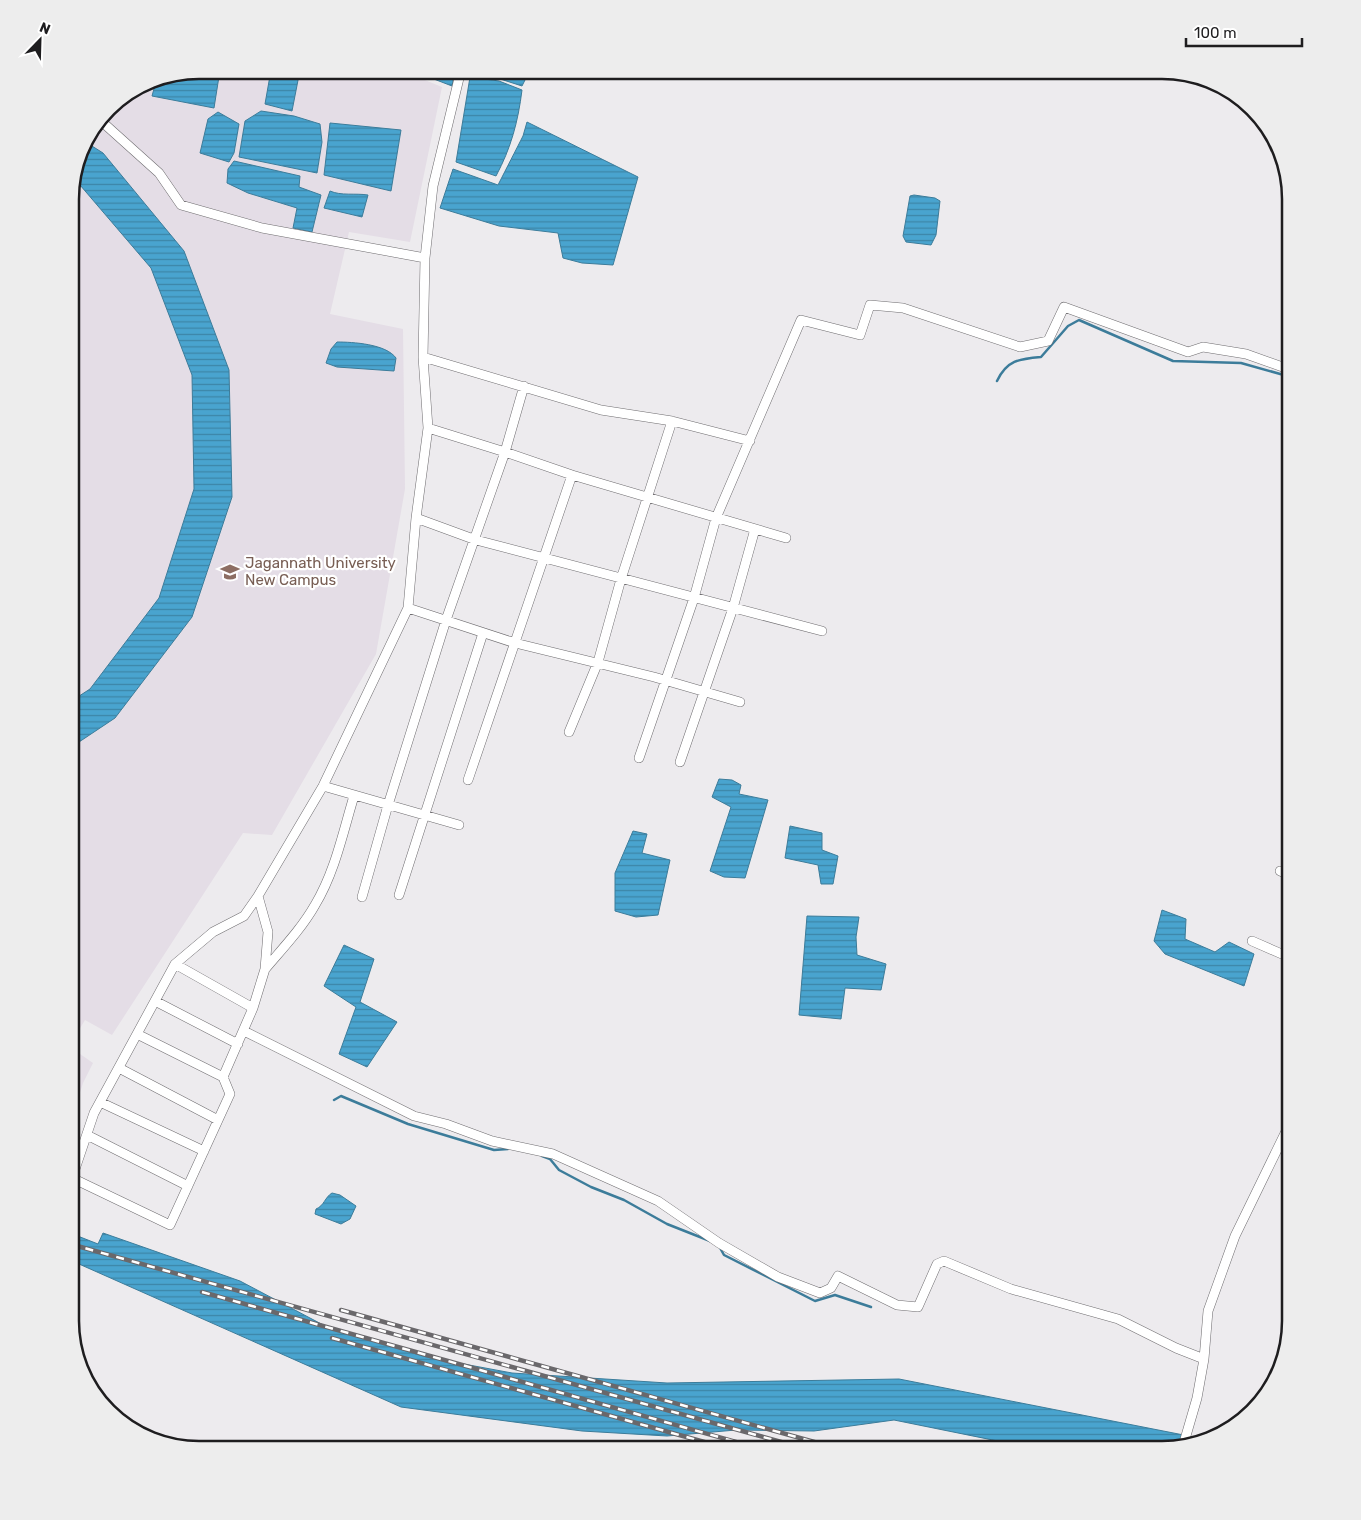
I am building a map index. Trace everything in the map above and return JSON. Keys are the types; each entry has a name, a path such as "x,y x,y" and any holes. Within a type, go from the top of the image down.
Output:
{"street":[{"path":"79,1158 100,1102 175,964 213,932 244,916 298,832 408,608 416,518 428,428 423,357 426,258 433,186 459,79"},
{"path":"105,125 159,173 181,205 262,228 426,258"},
{"path":"639,758 694,598 716,518 801,320 860,335 870,305 903,308 1020,347 1048,341 1064,307 1188,352 1203,347 1246,354 1282,367"},
{"path":"423,357 601,410 672,420 750,441"},
{"path":"362,897 388,805 446,620 476,540 505,452 524,386"},
{"path":"570,732 598,662 621,579 672,420"},
{"path":"428,428 572,475 786,538"},
{"path":"468,780 542,558 572,475"},
{"path":"416,518 476,540 822,631"},
{"path":"680,762 733,608 755,529"},
{"path":"408,608 515,643 598,662 740,702"},
{"path":"399,896 483,632"},
{"path":"322,786 459,825"},
{"path":"266,968 290,940 315,905 327,881 354,796"},
{"path":"223,1077 244,1031 266,968 268,932 258,896"},
{"path":"1252,941 1282,954"},
{"path":"175,964 253,1008"},
{"path":"155,1001 238,1044"},
{"path":"244,1031 414,1116 446,1124 492,1141 553,1154 658,1201 720,1244 778,1276 820,1293 831,1288 838,1276 897,1304 918,1308 937,1264 944,1261 1011,1289 1118,1319 1176,1348 1204,1358"},
{"path":"79,1181 170,1225 230,1094 223,1077 137,1034"},
{"path":"119,1068 218,1120"},
{"path":"100,1102 204,1152"},
{"path":"87,1135 188,1186"},
{"path":"1186,1439 1197,1398 1204,1358 1208,1310 1235,1236 1282,1139"}],"shaded area":[{"name":"Jagannath University New Campus","path":"199,79 422,79 442,87 410,242 349,232 330,314 403,329 405,489 376,654 272,835 243,833 112,1035 85,1020 79,1030 79,191 85,160 99,132 114,114 132,99 146,91 176,81"},
{"path":"79,1053 93,1063 79,1096"}],"water":[{"path":"219,79 214,108 152,96 154,88 168,83 183,80"},
{"path":"269,79 298,79 292,111 265,104"},
{"path":"434,79 453,79 452,86"},
{"path":"470,79 499,81 522,90 513,134 496,176 456,162"},
{"path":"500,79 526,79 522,86"},
{"path":"261,111 294,116 320,124 322,142 317,173 239,157 245,121"},
{"path":"218,112 239,124 234,153 229,162 200,153 208,119"},
{"path":"527,122 638,177 613,265 582,263 563,258 558,233 499,226 440,208 453,169 498,185 523,136"},
{"path":"330,123 401,130 391,191 324,175"},
{"path":"91,146 103,153 184,251 229,370 232,497 192,617 115,718 79,742 79,696 90,689 159,598 194,489 192,375 151,268 80,185 85,160"},
{"path":"234,161 300,176 299,187 321,195 312,232 293,228 297,208 248,193 227,183 228,169"},
{"path":"330,191 368,195 362,217 324,208"},
{"path":"910,196 935,198 940,201 936,235 931,245 906,242 903,236"},
{"path":"337,342 369,345 391,353 396,358 394,371 337,367 326,363 331,349"},
{"path":"719,779 732,780 741,785 739,794 768,800 745,878 724,877 710,871 731,807 712,797"},
{"path":"790,826 822,833 822,850 838,856 833,884 821,884 818,865 785,858"},
{"path":"633,831 647,834 642,853 670,860 658,915 636,917 615,911 615,873"},
{"path":"1162,910 1186,919 1185,939 1215,952 1229,942 1254,954 1244,986 1165,954 1154,941"},
{"path":"807,916 859,917 856,937 857,955 886,964 881,990 845,988 841,1019 799,1015"},
{"path":"344,945 374,959 360,1002 397,1022 367,1067 339,1054 356,1007 324,986"},
{"path":"332,1193 340,1195 356,1206 350,1219 341,1224 315,1214 316,1209"},
{"path":"103,1233 240,1281 327,1327 426,1357 512,1373 667,1383 899,1379 1193,1437 1170,1441 998,1441 894,1420 814,1431 736,1430 667,1436 582,1431 401,1407 79,1264 79,1237 98,1244"}],"waterway":[{"path":"997,381 1005,369 1014,362 1041,357 1068,326 1079,320 1173,361 1241,363 1282,374"},
{"path":"334,1100 341,1096 408,1124 494,1150 508,1149"},
{"path":"542,1156 550,1159 559,1170 591,1187 624,1200 667,1224 710,1241"},
{"path":"719,1246 724,1255 815,1301 835,1295 871,1307"}],"railway":[{"path":"79,1247 778,1441"},
{"path":"202,1292 733,1441"},
{"path":"341,1310 811,1441"},
{"path":"332,1338 701,1441"}],"place":[{"name":"Jagannath University New Campus","path":"230,572"}]}
